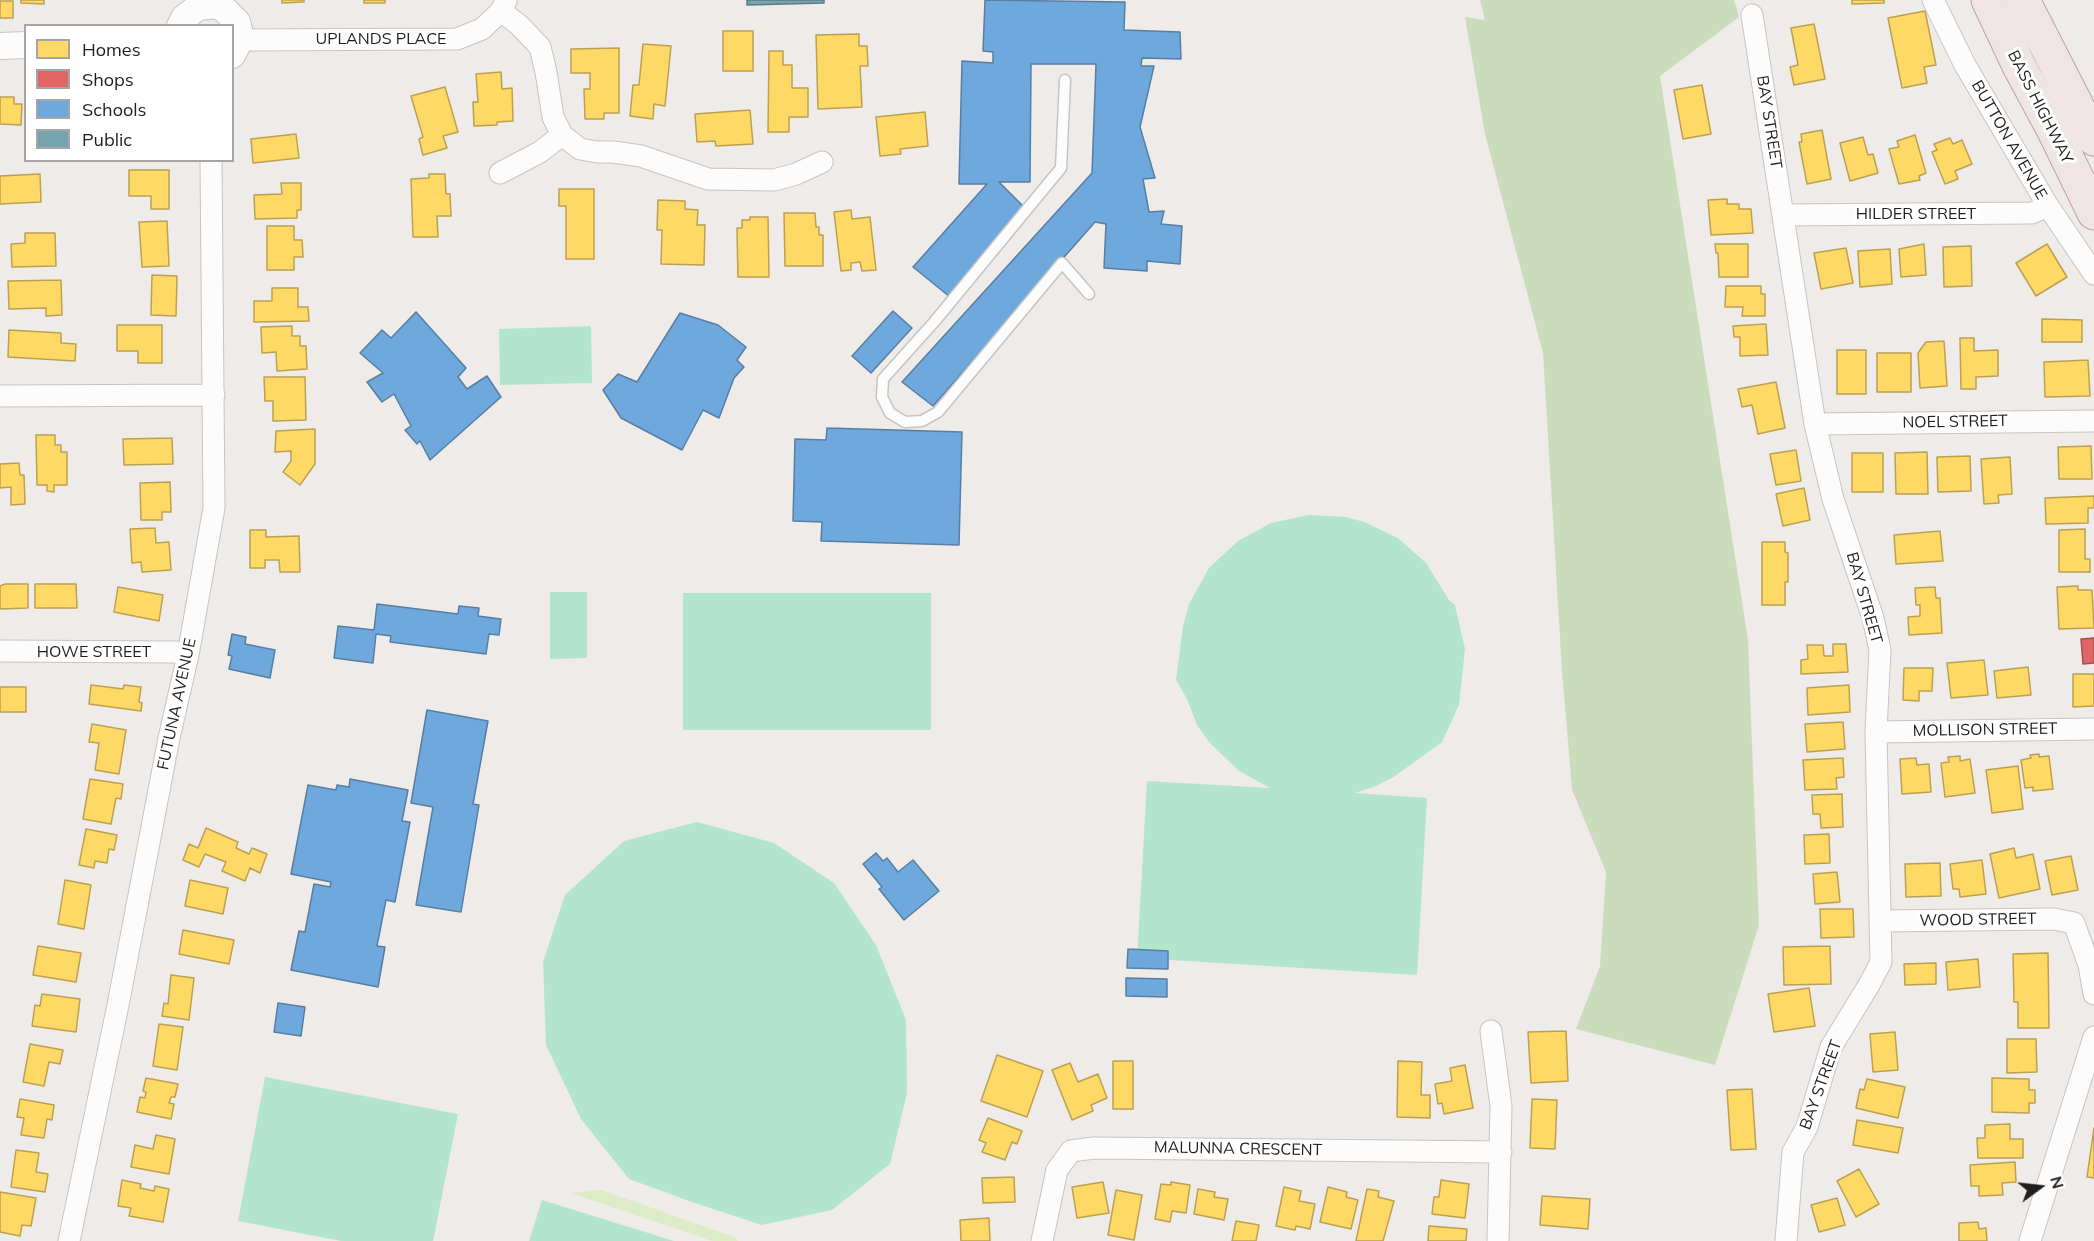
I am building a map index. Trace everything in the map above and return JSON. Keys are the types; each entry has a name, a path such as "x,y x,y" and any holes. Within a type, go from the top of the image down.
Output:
{"highway":[{"name":"BASS HIGHWAY","path":"1988,0 2094,213"},
{"name":"BASS HIGHWAY","path":"2023,0 2094,139"}],"street":[{"name":"BUTTON AVENUE","path":"1933,0 1965,64 2048,206 2094,274"},
{"path":"181,24 190,11 207,2 224,9 237,22 236,47"},
{"path":"504,6 540,47 553,117 562,135 580,149 641,156 708,179 774,180 796,174 822,162"},
{"name":"UPLANDS PLACE","path":"236,47 457,39 482,29 504,6"},
{"name":"BAY STREET","path":"1752,15 1815,424 1833,499 1873,618 1880,650 1876,732 1881,962 1831,1047 1807,1127 1793,1152 1786,1241"},
{"path":"0,46 24,45"},
{"path":"500,173 540,152 562,135"},
{"name":"FUTUNA AVENUE","path":"69,1241 118,1005 171,728 188,655 214,508 211,162"},
{"name":"HILDER STREET","path":"1783,215 2032,213 2048,206"},
{"path":"0,396 214,395"},
{"name":"NOEL STREET","path":"1815,424 2094,421"},
{"name":"HOWE STREET","path":"0,651 176,652 188,655"},
{"name":"MOLLISON STREET","path":"1876,732 2094,729"},
{"name":"WOOD STREET","path":"1880,921 2054,919 2074,923 2090,965 2094,994"},
{"path":"1491,1031 1501,1106 1498,1241"},
{"path":"2030,1241 2086,1093 2094,1037"},
{"name":"MALUNNA CRESCENT","path":"1042,1241 1057,1170 1071,1151 1094,1148 1501,1152"}],"lane":[{"path":"1065,80 1061,168 936,321 883,379 882,397 891,413 905,422 922,421 938,412 1062,263 1089,294"}],"green space":[{"path":"1480,0 1734,0 1739,17 1660,76 1748,640 1759,925 1715,1065 1576,1029 1600,966 1606,872 1572,790 1562,671 1543,353 1485,134 1465,17 1485,20"},
{"path":"591,326 592,383 500,385 499,329"},
{"path":"1308,515 1346,517 1364,522 1398,538 1426,563 1449,600 1455,605 1465,649 1459,705 1442,742 1395,776 1355,793 1427,798 1417,975 1137,958 1147,781 1270,788 1239,771 1209,742 1197,725 1187,699 1176,680 1183,626 1189,604 1209,568 1238,541 1271,523"},
{"path":"550,592 587,592 587,658 550,659"},
{"path":"683,593 931,593 931,730 683,730"},
{"path":"697,822 774,843 834,883 876,945 906,1020 907,1093 890,1164 832,1210 762,1225 629,1179 581,1119 546,1045 543,962 565,895 624,841"},
{"path":"265,1077 458,1114 433,1241 341,1241 238,1221"},
{"path":"601,1190 734,1237 738,1241 712,1241 571,1193"},
{"path":"542,1200 674,1241 529,1241"}],"building: Homes":[{"path":"21,0 44,0 44,4 21,3"},
{"path":"282,0 304,0 304,2 282,3"},
{"path":"364,0 385,0 385,3 364,3"},
{"path":"1852,0 1884,0 1884,3 1852,4"},
{"path":"0,1 13,1 13,18 0,18"},
{"path":"1925,11 1936,65 1924,67 1927,83 1902,88 1888,18"},
{"path":"1814,24 1825,79 1794,85 1790,67 1798,65 1791,28"},
{"path":"723,31 753,31 753,71 723,71"},
{"path":"859,34 859,46 867,46 868,66 860,66 862,107 818,109 816,35"},
{"path":"643,44 671,46 665,106 654,104 653,119 630,116 633,85 639,85"},
{"path":"619,48 619,113 604,113 604,119 585,119 584,89 590,89 590,73 571,73 571,49"},
{"path":"769,51 783,51 783,65 792,65 792,88 808,88 808,117 789,117 789,132 768,132"},
{"path":"501,72 502,89 512,88 513,121 497,122 497,125 474,126 473,102 478,102 476,74"},
{"path":"1702,85 1711,134 1683,139 1674,90"},
{"path":"445,87 458,132 443,136 447,148 423,155 419,139 423,137 411,96"},
{"path":"0,97 14,97 14,104 22,104 21,125 0,124"},
{"path":"750,110 753,144 716,146 715,141 697,142 695,114"},
{"path":"925,112 928,146 900,149 901,154 880,156 876,117"},
{"path":"1822,130 1831,179 1807,184 1799,142 1802,142 1801,134"},
{"path":"296,134 299,158 253,163 251,139"},
{"path":"1915,135 1926,173 1919,176 1920,180 1899,184 1889,149 1899,147 1897,141"},
{"path":"1863,137 1868,155 1873,154 1878,173 1850,181 1840,143"},
{"path":"1950,138 1953,144 1962,140 1972,164 1955,171 1958,179 1945,184 1932,152 1937,150 1934,144"},
{"path":"129,170 169,170 169,209 151,209 151,196 129,196"},
{"path":"40,174 41,202 0,204 0,176"},
{"path":"429,174 445,174 446,194 450,194 451,216 437,216 438,237 413,237 411,179 429,178"},
{"path":"281,183 301,183 301,210 297,210 297,218 255,219 254,195 282,194"},
{"path":"559,189 594,189 594,259 566,259 566,206 559,206"},
{"path":"1727,199 1727,204 1739,204 1739,209 1751,209 1753,233 1711,235 1708,200"},
{"path":"658,200 685,201 685,209 698,210 697,225 705,225 704,265 661,264 662,230 657,230"},
{"path":"851,210 852,219 870,217 876,270 862,271 860,262 851,263 851,270 841,271 834,212"},
{"path":"784,213 815,213 816,227 819,227 819,235 823,235 823,266 785,266"},
{"path":"750,217 768,217 769,277 738,277 737,228 742,228 742,220 750,220"},
{"path":"167,221 169,266 142,267 139,222"},
{"path":"267,226 294,226 294,240 302,240 303,257 294,257 294,270 267,270"},
{"path":"25,233 55,233 56,266 12,267 11,244 25,243"},
{"path":"1715,244 1748,244 1748,277 1719,277 1718,253 1716,253"},
{"path":"1924,244 1926,275 1901,277 1899,249"},
{"path":"2047,244 2067,277 2036,296 2016,263"},
{"path":"1971,246 1972,286 1944,287 1943,247"},
{"path":"1846,248 1853,283 1821,289 1814,253"},
{"path":"1890,249 1892,284 1860,287 1858,251"},
{"path":"152,275 177,276 176,316 151,315"},
{"path":"61,280 62,315 46,316 46,308 9,309 8,281"},
{"path":"1726,286 1761,286 1761,294 1765,294 1765,316 1742,316 1743,307 1725,307"},
{"path":"272,288 298,288 298,307 308,307 309,321 254,322 254,301 272,301"},
{"path":"2042,319 2082,320 2082,342 2042,342"},
{"path":"1766,324 1768,355 1740,356 1740,337 1734,337 1733,326"},
{"path":"117,325 162,325 162,363 138,363 138,351 117,351"},
{"path":"292,326 292,336 300,336 300,346 306,346 307,369 277,371 276,352 262,353 261,327"},
{"path":"9,330 61,333 61,343 76,344 75,361 8,357"},
{"path":"1960,338 1974,338 1974,351 1998,350 1998,376 1976,377 1976,389 1961,389"},
{"path":"1944,341 1947,386 1920,388 1918,353 1926,342"},
{"path":"1837,350 1866,350 1866,394 1837,394"},
{"path":"1877,353 1911,353 1911,392 1877,392"},
{"path":"2088,360 2090,396 2045,397 2044,362"},
{"path":"264,377 305,377 306,420 273,421 273,401 265,401"},
{"path":"1776,382 1785,428 1758,434 1752,405 1742,407 1738,389"},
{"path":"315,429 315,464 300,485 283,472 291,461 291,451 275,452 276,431"},
{"path":"36,435 55,435 55,445 61,445 61,452 67,452 67,485 54,485 54,492 47,491 47,485 37,485"},
{"path":"172,438 173,464 124,465 123,439"},
{"path":"2091,446 2092,479 2059,479 2058,447"},
{"path":"1796,450 1801,481 1776,485 1770,454"},
{"path":"1927,452 1928,494 1896,494 1895,453"},
{"path":"1852,453 1883,453 1883,492 1852,492"},
{"path":"1970,456 1971,491 1938,492 1937,457"},
{"path":"2010,457 2012,494 1998,495 1999,503 1984,504 1981,459"},
{"path":"19,463 20,475 24,475 25,504 11,505 11,487 0,488 0,464"},
{"path":"170,482 171,512 162,512 162,520 141,520 140,483"},
{"path":"1804,488 1810,520 1783,526 1776,494"},
{"path":"2094,496 2094,508 2088,508 2088,523 2046,524 2045,498"},
{"path":"155,528 156,543 169,542 171,570 142,572 141,562 132,563 130,529"},
{"path":"2085,529 2085,559 2090,559 2090,572 2059,572 2059,530"},
{"path":"250,530 266,530 266,537 299,536 300,572 280,572 279,560 265,560 265,568 250,568"},
{"path":"1940,531 1943,561 1896,564 1894,535"},
{"path":"1762,542 1785,542 1785,552 1788,553 1788,582 1785,582 1785,605 1762,605"},
{"path":"28,584 28,608 0,609 0,586"},
{"path":"35,584 76,584 77,608 35,608"},
{"path":"2078,586 2078,590 2092,590 2094,628 2059,629 2057,587"},
{"path":"118,587 163,595 159,621 114,612"},
{"path":"1935,587 1936,598 1940,598 1942,633 1909,635 1908,617 1920,616 1920,605 1916,605 1915,588"},
{"path":"1833,644 1846,644 1848,672 1801,674 1801,660 1808,659 1807,645 1823,645 1824,656 1833,656"},
{"path":"1984,660 1988,695 1951,698 1947,663"},
{"path":"2028,667 2031,695 1997,698 1994,671"},
{"path":"1904,668 1933,668 1932,691 1919,691 1919,701 1903,700"},
{"path":"2073,674 2094,674 2094,706 2073,707"},
{"path":"91,685 123,689 124,685 141,687 139,702 142,703 141,711 89,704"},
{"path":"1849,685 1850,712 1808,715 1807,688"},
{"path":"0,687 26,687 26,712 0,712"},
{"path":"1843,722 1845,749 1807,752 1805,724"},
{"path":"92,724 126,730 119,774 95,770 99,743 89,742"},
{"path":"2039,754 2039,757 2049,756 2053,789 2033,791 2033,787 2025,788 2021,760 2031,758 2030,755"},
{"path":"1960,756 1960,761 1970,759 1975,793 1945,797 1941,763 1949,762 1948,757"},
{"path":"1843,758 1844,777 1836,778 1837,789 1805,790 1803,760"},
{"path":"1916,758 1917,765 1929,764 1931,792 1902,794 1900,759"},
{"path":"2018,766 2023,809 1992,813 1986,770"},
{"path":"90,779 123,784 121,799 116,798 111,824 83,819"},
{"path":"1842,794 1843,827 1821,828 1820,814 1813,814 1812,795"},
{"path":"206,828 238,842 236,848 249,854 252,848 267,854 260,873 250,868 245,881 222,871 226,862 205,854 199,867 183,860 189,844 198,848"},
{"path":"86,829 117,835 114,850 109,849 107,863 95,861 94,868 79,865"},
{"path":"1829,834 1830,863 1805,864 1804,835"},
{"path":"2014,848 2016,858 2033,854 2040,889 1999,898 1990,854"},
{"path":"2071,856 2078,890 2052,895 2045,861"},
{"path":"1982,860 1986,894 1960,897 1959,889 1953,889 1950,864"},
{"path":"1940,863 1941,896 1906,897 1905,864"},
{"path":"1837,872 1840,902 1815,904 1813,874"},
{"path":"65,880 91,885 84,929 58,924"},
{"path":"190,880 228,888 223,914 185,906"},
{"path":"1820,909 1853,909 1854,937 1821,938"},
{"path":"183,930 234,940 229,964 179,954"},
{"path":"38,946 81,953 76,982 33,975"},
{"path":"1830,946 1831,984 1784,985 1783,947"},
{"path":"2048,953 2049,1028 2018,1028 2018,1002 2014,1002 2013,954"},
{"path":"1978,959 1980,987 1948,990 1946,962"},
{"path":"1936,963 1936,984 1905,985 1904,964"},
{"path":"171,975 194,978 189,1020 162,1016 164,1003 168,1004"},
{"path":"1809,988 1815,1026 1774,1032 1768,994"},
{"path":"42,994 80,999 76,1032 32,1026 35,1005 40,1006"},
{"path":"159,1024 183,1027 177,1070 153,1066"},
{"path":"1566,1031 1568,1081 1531,1083 1528,1032"},
{"path":"1895,1032 1898,1070 1873,1072 1870,1034"},
{"path":"2007,1039 2036,1039 2037,1072 2007,1073"},
{"path":"30,1044 63,1050 60,1064 49,1062 44,1086 23,1082"},
{"path":"997,1055 1043,1071 1027,1117 981,1101"},
{"path":"1113,1061 1133,1061 1133,1109 1113,1109"},
{"path":"1398,1061 1422,1062 1421,1095 1430,1095 1430,1118 1397,1117"},
{"path":"1070,1063 1078,1082 1098,1074 1107,1098 1091,1105 1093,1111 1072,1120 1052,1070"},
{"path":"1465,1065 1473,1108 1444,1114 1442,1103 1438,1104 1435,1084 1452,1081 1450,1068"},
{"path":"146,1078 178,1084 175,1097 171,1097 169,1103 174,1104 171,1119 137,1112 140,1097 145,1098 146,1092 143,1091"},
{"path":"1992,1078 2029,1079 2029,1090 2035,1090 2035,1103 2029,1103 2029,1113 1992,1112"},
{"path":"1867,1079 1905,1087 1898,1118 1856,1108 1860,1089 1864,1090"},
{"path":"1752,1089 1756,1149 1731,1150 1727,1090"},
{"path":"20,1099 54,1105 52,1120 47,1119 44,1138 21,1135 24,1118 17,1117"},
{"path":"1532,1099 1557,1100 1555,1149 1530,1148"},
{"path":"988,1118 1022,1131 1017,1144 1012,1142 1005,1160 982,1152 986,1143 979,1140"},
{"path":"1857,1120 1903,1128 1898,1153 1853,1145"},
{"path":"2010,1124 2010,1139 2023,1139 2023,1158 1978,1158 1977,1138 1985,1138 1985,1125"},
{"path":"2094,1128 2094,1178 2087,1177"},
{"path":"156,1135 175,1139 169,1174 131,1167 135,1145 153,1149"},
{"path":"16,1150 39,1153 36,1172 48,1174 45,1192 11,1187"},
{"path":"2015,1162 2016,1182 2002,1183 2003,1195 1979,1196 1979,1186 1971,1186 1970,1165"},
{"path":"1859,1169 1879,1204 1856,1217 1837,1181"},
{"path":"1014,1177 1015,1202 983,1203 982,1178"},
{"path":"122,1180 141,1184 140,1188 154,1191 155,1186 169,1189 163,1222 129,1216 131,1208 118,1206"},
{"path":"1441,1180 1469,1184 1465,1218 1432,1214 1434,1197 1439,1197"},
{"path":"1103,1182 1109,1213 1077,1218 1072,1187"},
{"path":"1171,1182 1190,1185 1186,1213 1172,1211 1170,1222 1155,1219 1161,1184 1171,1185"},
{"path":"1284,1187 1301,1191 1299,1201 1315,1204 1310,1229 1296,1226 1295,1230 1276,1226"},
{"path":"1328,1187 1347,1192 1346,1197 1358,1200 1351,1229 1320,1222"},
{"path":"1198,1189 1215,1192 1214,1197 1228,1199 1224,1220 1194,1214"},
{"path":"1367,1189 1379,1191 1378,1197 1394,1201 1383,1241 1356,1241"},
{"path":"1116,1190 1142,1195 1134,1240 1108,1235"},
{"path":"0,1192 36,1198 31,1226 22,1225 20,1236 0,1232"},
{"path":"1542,1196 1590,1199 1588,1229 1540,1225"},
{"path":"1837,1198 1845,1225 1819,1232 1811,1205"},
{"path":"989,1218 990,1241 961,1241 960,1220"},
{"path":"1236,1221 1259,1225 1256,1241 1232,1241"},
{"path":"1978,1222 1979,1229 1986,1228 1987,1241 1959,1241 1959,1223"},
{"path":"1429,1226 1467,1229 1466,1241 1428,1241"}],"building: Shops":[{"path":"2094,638 2094,663 2083,664 2081,639"}],"building: Schools":[{"path":"985,0 1125,2 1124,30 1180,32 1181,59 1142,58 1141,66 1154,66 1140,127 1155,178 1143,179 1149,212 1164,211 1161,224 1182,226 1180,264 1147,261 1147,271 1104,268 1106,224 1095,222 933,406 902,382 1092,173 1096,64 1031,64 1030,182 999,182 1026,209 950,297 913,267 987,184 959,184 962,61 993,63 993,52 983,51"},
{"path":"893,311 912,328 871,373 852,356"},
{"path":"416,312 466,368 458,377 467,389 487,376 501,397 430,460 420,441 417,444 405,430 411,426 394,394 382,402 367,382 383,373 360,353 382,330 391,338"},
{"path":"680,313 718,325 746,347 737,360 744,367 734,378 719,418 703,410 682,450 621,418 603,390 618,374 637,382"},
{"path":"827,428 962,432 959,545 821,541 822,522 793,521 795,439 826,440"},
{"path":"377,604 458,614 459,606 479,608 478,616 501,619 499,635 489,634 486,654 390,642 391,636 376,634 373,663 334,658 338,626 374,630"},
{"path":"232,634 246,637 245,644 275,650 270,678 229,669 232,656 228,655"},
{"path":"427,710 488,721 473,804 479,805 461,912 416,905 433,807 411,803"},
{"path":"350,779 408,790 402,821 410,822 395,902 386,900 377,946 385,947 378,987 291,970 299,931 305,932 314,884 330,887 331,882 291,874 308,785 336,790 337,785 349,787"},
{"path":"876,853 883,861 887,858 898,872 913,860 939,891 904,920 879,889 882,887 863,864"},
{"path":"1128,949 1168,951 1168,969 1127,968"},
{"path":"1126,978 1167,979 1167,997 1126,996"},
{"path":"278,1003 305,1007 301,1036 274,1032"}],"building: Public":[{"path":"747,0 824,0 824,3 747,5"}]}
